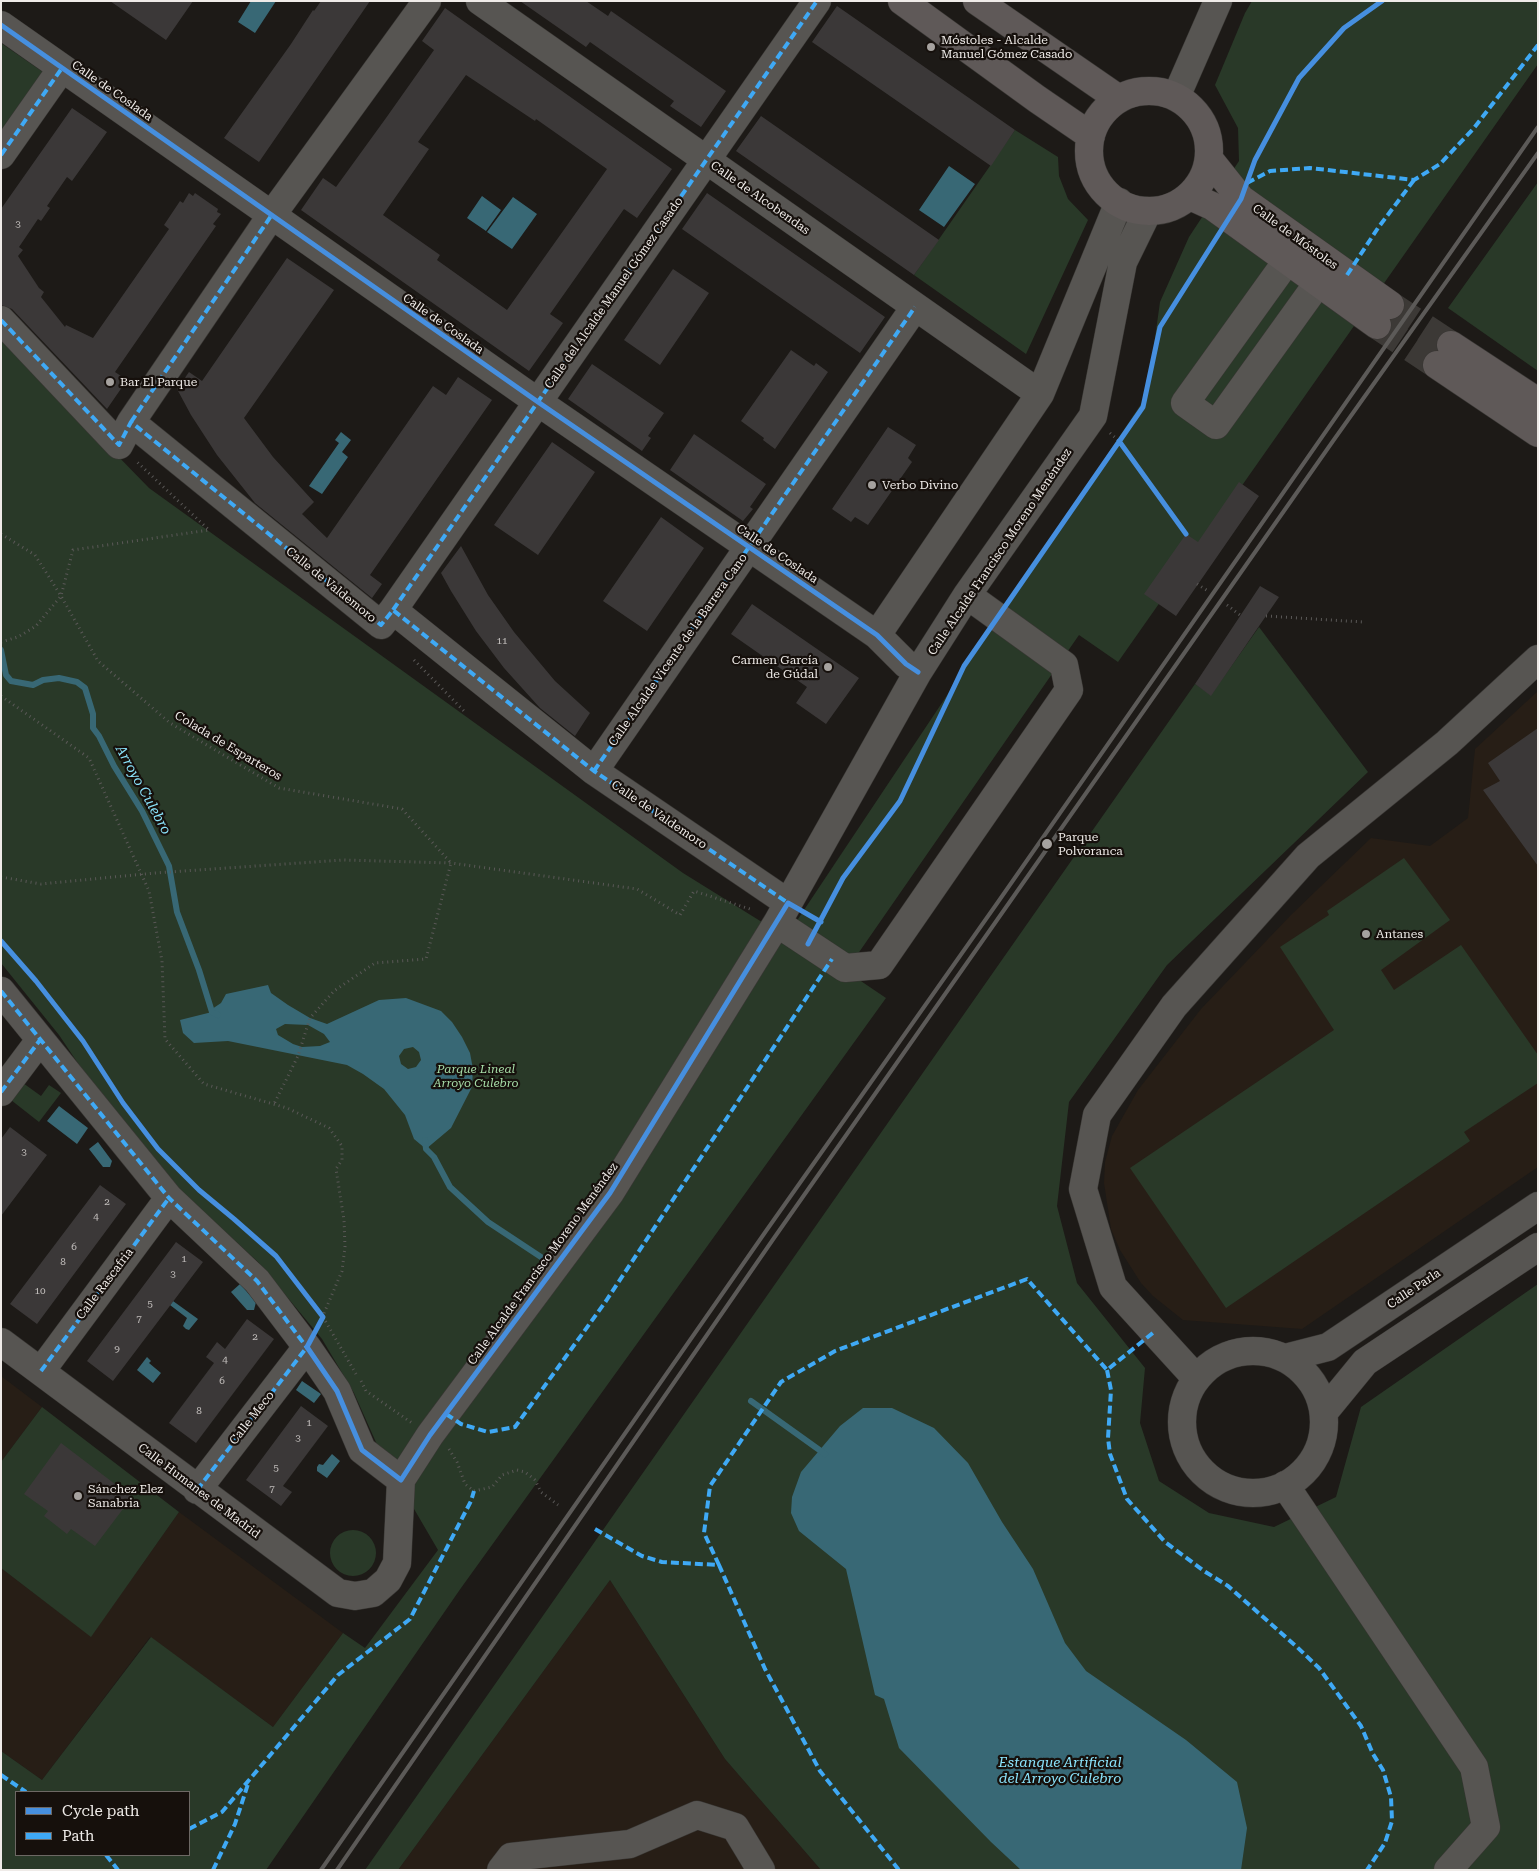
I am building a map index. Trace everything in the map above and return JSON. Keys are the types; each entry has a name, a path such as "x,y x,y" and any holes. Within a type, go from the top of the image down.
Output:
{"main road":[{"path":"902,1 1091,136"},
{"path":"977,1 1119,99"},
{"path":"1157,91 1176,97 1191,107 1203,122 1209,140 1209,159 1206,172 1190,196 1164,209 1148,211 1133,209 1119,202 1104,190 1094,174 1089,155 1091,136 1097,121 1106,109 1119,99 1137,92 1157,91"},
{"name":"Calle de Móstoles","path":"1190,196 1212,206 1318,283 1384,315 1242,199 1209,159"},
{"path":"1538,402 1444,355 1538,433"}],"street":[{"path":"125,433 271,216 427,1"},
{"name":"Calle de Alcobendas","path":"480,1 1040,394"},
{"name":"Calle del Alcalde Manuel Gómez Casado","path":"393,610 817,1"},
{"path":"1176,97 1218,1"},
{"name":"Calle de Coslada","path":"1,25 538,402 878,635 906,664 918,672"},
{"path":"1,155 62,68"},
{"path":"878,635 1040,394 1119,202"},
{"name":"Calle Alcalde Francisco Moreno Menéndez","path":"401,1480 430,1436 610,1192 918,672 967,596 1093,416 1123,262 1148,211"},
{"path":"1287,261 1185,403 1216,425 1318,283"},
{"name":"Calle Alcalde Vicente de la Barrera Cano","path":"594,771 915,307"},
{"name":"Calle de Valdemoro","path":"1,320 125,433 381,625 393,610 594,771 780,906 845,968 879,965 1069,690 1064,665 967,596"},
{"path":"1196,1378 1113,1287 1083,1189 1096,1115 1174,1006 1308,856 1447,743 1538,659"},
{"path":"1,991 170,1198 257,1281 308,1347 337,1392 362,1450 401,1480"},
{"path":"1,1092 40,1040"},
{"name":"Calle Rascafria","path":"41,1371 170,1198"},
{"name":"Calle Parla","path":"1285,1358 1328,1346 1538,1206"},
{"path":"1324,1412 1365,1362 1538,1247"},
{"name":"Calle Humanes de Madrid","path":"1,1342 197,1490 338,1593 355,1596 372,1593 388,1580 397,1563 401,1480"},
{"name":"Calle Meco","path":"197,1490 308,1347"},
{"path":"1262,1351 1285,1358 1304,1372 1317,1390 1324,1412 1323,1434 1316,1455 1303,1472 1285,1485 1262,1492 1238,1491 1216,1483 1198,1467 1186,1446 1181,1423 1185,1399 1196,1378 1214,1362 1237,1352 1262,1351"},
{"path":"1285,1485 1474,1767 1486,1827 1448,1870"},
{"path":"501,1870 511,1857 630,1844 697,1815 735,1827 761,1870"}],"path":[{"path":"1,642 18,637 36,626 61,596 73,550 209,530 125,433"},
{"path":"1113,450 1124,434"},
{"path":"1119,442 1186,534"},
{"path":"1197,584 1208,591"},
{"path":"1227,604 1240,615"},
{"path":"1266,616 1363,622"},
{"path":"408,654 464,712"},
{"path":"1,696 89,758 149,891 162,961 165,1039 204,1084 287,1108 330,1128 342,1146 342,1160 336,1170 344,1220 345,1247 342,1271 323,1317 318,1311"},
{"path":"1,877 41,884 155,873 343,860 451,863 636,889 680,914 694,891 761,912 780,906"},
{"path":"274,1104 298,1056 310,1018 334,991 375,963 426,959 451,863"},
{"path":"558,1505 566,1510"}],"shaded area":[{"name":"Antanes","path":"1538,691 1538,1167 1302,1329 1183,1320 1153,1296 1141,1283 1120,1250 1111,1229 1104,1183 1105,1162 1112,1136 1138,1090 1201,1009 1291,915 1371,838 1430,846 1468,818 1475,749"},
{"path":"1,1376 42,1407 1,1462"},
{"path":"179,1512 343,1633 273,1727 150,1637 42,1780 1,1751 1,1568 91,1636"},
{"path":"610,1580 725,1759 821,1870 398,1870"}],"green space":[{"name":"Parque Lineal Arroyo Culebro","path":"1252,1 1538,1 1538,64 1118,662 1079,635 846,971 886,998 461,1588 266,1870 1,1870 1,1751 42,1780 151,1637 273,1727 343,1633 365,1648 438,1550 379,1449 354,1393 322,1339 258,1262 173,1184 112,1114 59,1035 1,963 1,336 149,488 683,873 786,937 1147,395 1160,302 1189,237 1239,161 1238,128 1215,85 1245,13"},
{"path":"1,43 43,72 1,134"},
{"path":"1015,130 1058,157 1059,176 1068,199 1088,220 1026,354 914,275"},
{"path":"1538,182 1538,371 1448,308"},
{"path":"1259,627 1368,772 1167,965 1069,1102 1057,1206 1077,1283 1145,1368 1140,1423 1159,1481 1209,1513 1274,1527 1336,1497 1361,1407 1538,1284 1538,1870 821,1870 725,1759 610,1580 398,1870 365,1870 1195,684 1211,695"},
{"path":"1404,858 1450,920 1381,970 1394,990 1461,945 1538,1055 1538,1083 1464,1132 1470,1141 1226,1308 1130,1168 1334,1030 1280,947 1329,915 1327,911"},
{"path":"23,1083 41,1096 49,1085 61,1093 39,1122 11,1100"},
{"path":"42,1407 179,1512 91,1637 1,1568 1,1462"},
{"path":"353,1530 366,1534 372,1540 376,1553 372,1566 366,1572 353,1576 340,1572 334,1566 330,1553 334,1540 340,1534"}],"water":[{"path":"251,1 276,1 255,33 238,22"},
{"path":"949,166 975,184 944,227 919,210"},
{"path":"482,196 501,210 486,231 467,218"},
{"path":"513,197 537,214 512,249 487,232"},
{"path":"341,432 351,440 342,452 348,457 322,494 309,486 339,443 335,440"},
{"path":"268,985 271,993 288,1005 310,1018 327,1024 379,1000 406,998 441,1011 452,1022 470,1053 473,1069 472,1087 451,1128 426,1149 414,1139 405,1115 384,1089 347,1065 228,1041 194,1043 183,1033 180,1020 212,1012 212,1009 221,1003 226,994","holes":["285,1024 308,1025 324,1034 330,1042 320,1046 302,1047 293,1044 278,1035 276,1029","413,1047 419,1052 421,1060 416,1067 408,1069 401,1064 399,1056 404,1049"]},
{"path":"59,1106 88,1128 77,1144 47,1121"},
{"path":"98,1142 112,1161 110,1167 103,1167 89,1149"},
{"path":"240,1284 256,1302 254,1310 247,1310 231,1292"},
{"path":"173,1301 198,1319 189,1330 183,1326 187,1318 170,1305"},
{"path":"147,1357 151,1361 149,1363 161,1373 153,1383 137,1370"},
{"path":"302,1381 321,1394 314,1403 296,1390"},
{"name":"Estanque Artificial del Arroyo Culebro","path":"863,1408 892,1408 934,1428 968,1463 1002,1522 1033,1569 1065,1643 1086,1671 1186,1740 1237,1782 1247,1828 1241,1870 1021,1870 899,1748 884,1699 875,1695 846,1569 799,1531 791,1513 792,1497 801,1472 840,1426"},
{"path":"332,1454 340,1461 327,1478 317,1471 317,1467 319,1464 323,1465"}],"building":[{"path":"110,1 193,1 166,40"},
{"path":"321,1 370,1 259,162 224,138"},
{"path":"520,1 586,1 608,16 611,11 726,91 701,127 670,106 674,101 590,42 586,47"},
{"path":"837,6 1015,130 991,166 812,42"},
{"path":"445,8 672,169 637,218 624,209 550,314 563,323 529,371 301,210 323,178 336,187 386,118 434,50 422,41","holes":["466,75 535,121 536,119 607,169 507,310 437,260 440,255 383,215 429,149 418,142"]},
{"path":"72,108 107,132 72,181 67,177 47,206 50,208 41,221 38,219 19,247 23,250 18,256 39,288 44,292 41,297 65,327 66,325 93,338 169,229 164,225 180,201 183,203 189,193 193,196 195,193 218,209 217,212 221,214 213,224 216,226 115,372 127,380 107,409 12,309 1,305 1,209"},
{"path":"761,116 939,240 914,275 736,151"},
{"path":"707,193 885,317 860,353 682,229"},
{"path":"287,258 334,290 244,418 273,457 314,502 302,514 327,538 433,386 446,395 458,377 492,400 370,575 382,584 372,598 255,503 217,455 191,415 177,389 189,372 202,381"},
{"path":"673,269 709,293 660,365 624,340"},
{"path":"791,350 814,366 816,363 828,372 775,449 741,421"},
{"path":"592,364 664,413 648,436 651,438 642,451 568,399"},
{"name":"Verbo Divino","path":"888,427 916,445 908,458 912,462 868,525 855,517 851,522 832,509"},
{"path":"694,434 766,484 750,507 753,509 743,521 670,470"},
{"path":"552,442 595,472 538,555 494,525"},
{"path":"1239,482 1259,496 1176,616 1144,594 1186,534 1198,542"},
{"path":"661,517 704,548 647,631 603,601"},
{"path":"461,546 488,595 514,632 555,681 590,713 575,736 540,708 504,668 476,631 451,591 441,573"},
{"path":"1260,586 1279,597 1211,696 1195,684"},
{"name":"Carmen García de Gúdal","path":"752,604 859,678 826,724 796,703 807,687 731,634"},
{"path":"1538,728 1538,866 1483,790 1500,781 1488,763"},
{"path":"10,1127 47,1155 1,1216 1,1139"},
{"path":"100,1185 126,1204 37,1324 10,1304"},
{"path":"176,1242 203,1262 113,1381 87,1361"},
{"path":"247,1319 274,1339 196,1443 169,1423 214,1363 206,1357 217,1342 225,1349"},
{"path":"301,1406 328,1426 283,1486 292,1492 281,1506 246,1480"},
{"name":"Sánchez Elez Sanabria","path":"61,1443 132,1497 95,1546 71,1529 67,1534 44,1516 48,1511 24,1494"}],"waterway":[{"name":"Arroyo Culebro","path":"1,650 6,675 11,681 33,685 43,680 59,678 77,682 85,688 93,714 93,728 142,811 169,866 177,912 199,970 212,1012 218,1015"},
{"name":"Arroyo Culebro","path":"425,1140 426,1149 434,1157 450,1187 488,1222 547,1261"},
{"name":"Arroyo Culebro","path":"751,1401 825,1454"}],"tunnel":[{"path":"1390,305 1451,345"},
{"path":"1377,325 1437,365"}],"railway":[{"path":"321,1870 1538,127"},
{"path":"337,1870 774,1238 1333,441 1538,153"}],"marked path":[{"path":"393,610 817,1"},
{"path":"1247,183 1270,171 1310,168 1414,180 1440,164 1474,128 1538,45"},
{"path":"1,155 62,68"},
{"path":"1347,275 1378,228 1414,180"},
{"path":"131,422 271,216"},
{"path":"594,771 915,307"},
{"path":"1,320 119,445 131,422 381,625 393,610 594,771 788,903"},
{"path":"446,1414 461,1424 488,1432 515,1427 606,1301 832,959"},
{"path":"1,991 169,1198 257,1281 308,1349"},
{"path":"1,1092 40,1040"},
{"path":"41,1371 169,1198"},
{"path":"719,1565 704,1533 710,1486 781,1382 835,1351 1027,1279 1107,1370 1154,1332"},
{"path":"197,1490 307,1347"},
{"path":"1107,1370 1111,1390 1108,1438 1110,1454 1127,1499 1165,1542 1228,1586 1319,1668 1361,1726 1373,1754 1383,1770 1391,1797 1392,1821 1385,1843 1367,1870"},
{"path":"190,1828 222,1812 338,1675 410,1619 471,1501 474,1491"},
{"path":"595,1529 642,1556 662,1562 719,1565 765,1669 820,1771 899,1870"},
{"path":"1,1775 25,1791"},
{"path":"213,1870 235,1824 248,1784"},
{"path":"107,1856 118,1870"}],"cycle path":[{"path":"808,944 843,878 900,801 964,666 1143,407 1160,327 1241,199 1255,160 1299,78 1344,28 1382,1"},
{"path":"1,25 538,402 877,635 906,664 918,672"},
{"path":"1119,441 1186,534"},
{"path":"1,941 36,981 83,1041 123,1103 158,1149 199,1190 276,1256 323,1317 307,1347 337,1391 362,1450 401,1480 430,1435 610,1193 788,903 821,922"}],"place":[{"name":"Móstoles - Alcalde Manuel Gómez Casado","path":"931,47"},
{"name":"Bar El Parque","path":"110,382"},
{"name":"Verbo Divino","path":"872,485"},
{"name":"Carmen García de Gúdal","path":"828,667"},
{"name":"Parque Polvoranca","path":"1047,844"},
{"name":"Antanes","path":"1366,934"},
{"name":"Sánchez Elez Sanabria","path":"78,1496"}]}
